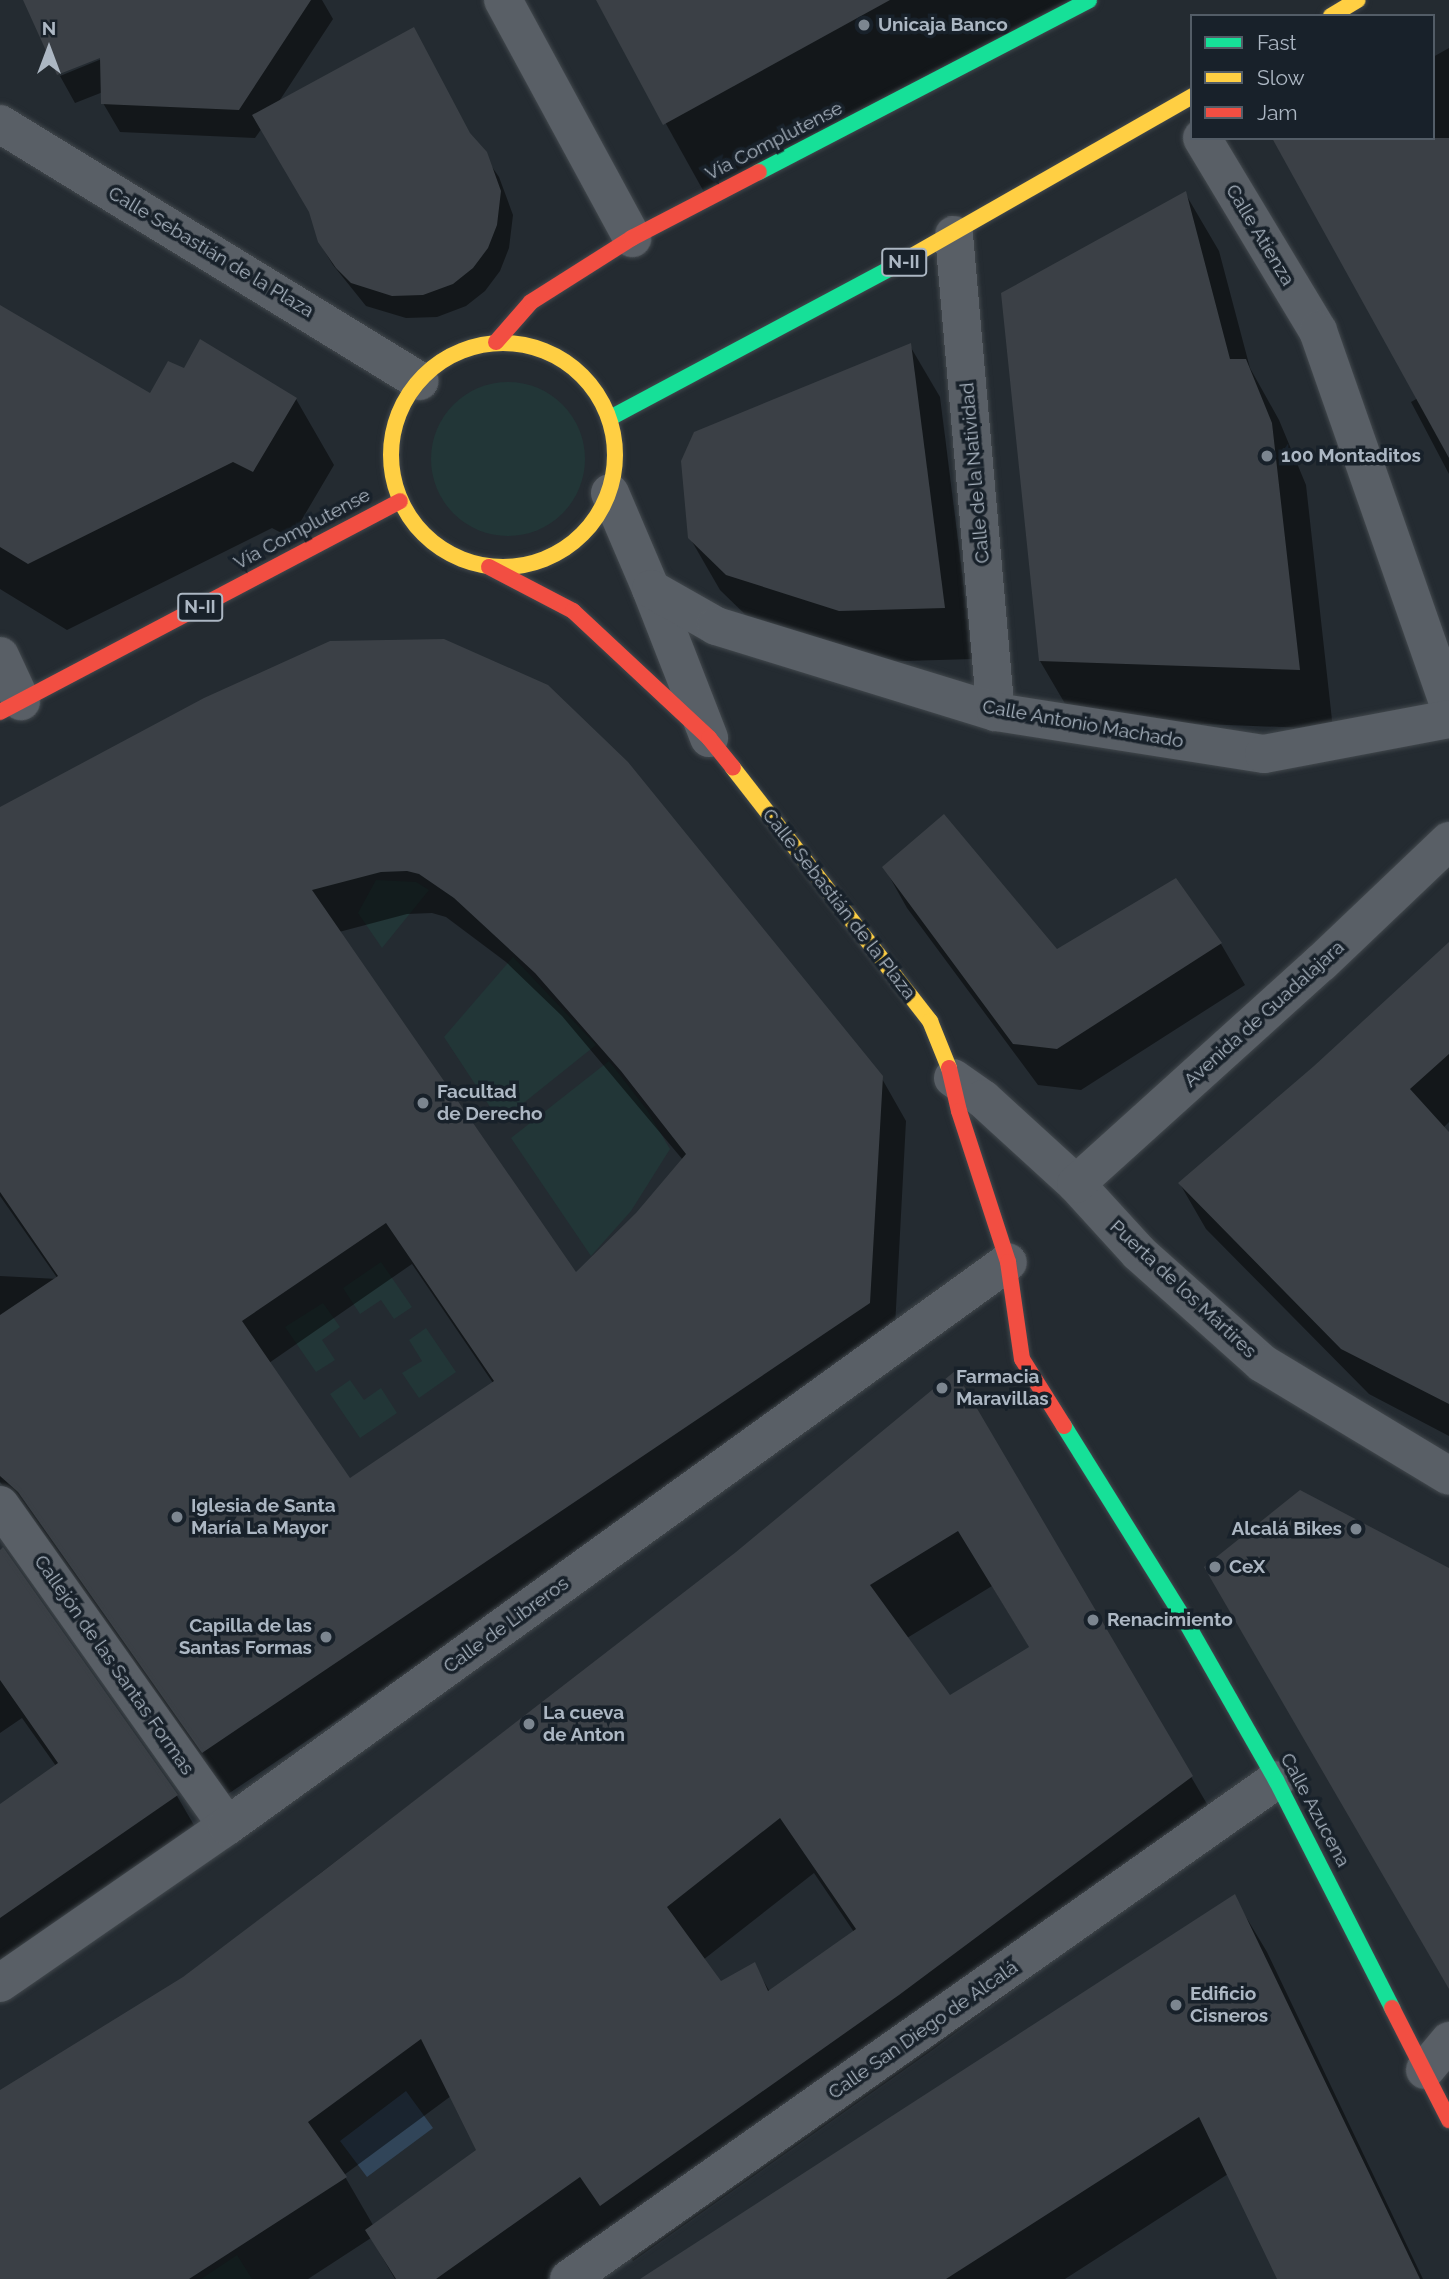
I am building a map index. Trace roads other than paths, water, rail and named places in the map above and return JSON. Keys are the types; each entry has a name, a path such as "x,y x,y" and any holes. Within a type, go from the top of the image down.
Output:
{"main road":[{"name":"Vía Complutense","path":"496,342 531,302 632,238 1088,0"},
{"path":"1334,14 1358,0"},
{"name":"N-II","path":"610,418 1188,107"},
{"path":"496,342 534,346 566,362 593,386 610,418 616,456 610,493 591,526 562,551 527,566 489,567 452,556 421,533 400,501 390,466 393,430 407,397 430,369 461,351 496,342"},
{"name":"Vía Complutense","path":"11,706 400,501"},
{"name":"Calle Sebastián de la Plaza","path":"489,567 573,611 709,738 930,1021 953,1078"},
{"path":"953,1078 959,1111 1009,1262"},
{"name":"Calle Azucena","path":"1009,1262 1022,1359 1183,1617 1276,1780 1449,2120"}],"street":[{"path":"503,0 632,238"},
{"name":"Calle Sebastián de la Plaza","path":"0,124 420,381"},
{"name":"Calle Atienza","path":"1203,140 1318,331 1449,706"},
{"name":"Calle de la Natividad","path":"954,235 996,712"},
{"name":"Calle Sebastián de la Plaza","path":"610,493 709,738"},
{"name":"Calle Antonio Machado","path":"651,589 716,626 996,712 1264,754 1449,719"},
{"path":"0,656 11,706"},
{"name":"Avenida de Guadalajara","path":"1076,1184 1321,963 1449,841"},
{"name":"Puerta de los Mártires","path":"953,1078 983,1099 1076,1184 1139,1253 1262,1363 1449,1476"},
{"name":"Calle de Libreros","path":"0,1983 227,1826 1009,1262"},
{"name":"Callejón de las Santas Formas","path":"0,1505 227,1826"},
{"name":"Calle San Diego de Alcalá","path":"569,2279 1276,1780"},
{"path":"1425,2070 1449,2041"}],"water":[{"path":"406,2091 433,2128 367,2177 340,2141"}],"place":[{"name":"Unicaja Banco","path":"864,25"},
{"name":"100 Montaditos","path":"1267,456"},
{"name":"Facultad de Derecho","path":"423,1103"},
{"name":"Farmacia Maravillas","path":"942,1388"},
{"name":"Iglesia de Santa María La Mayor","path":"177,1517"},
{"name":"Alcalá Bikes","path":"1356,1529"},
{"name":"CeX","path":"1215,1567"},
{"name":"Renacimiento","path":"1093,1620"},
{"name":"Capilla de las Santas Formas","path":"326,1637"},
{"name":"La cueva de Anton","path":"529,1724"},
{"name":"Edificio Cisneros","path":"1176,2005"}]}
